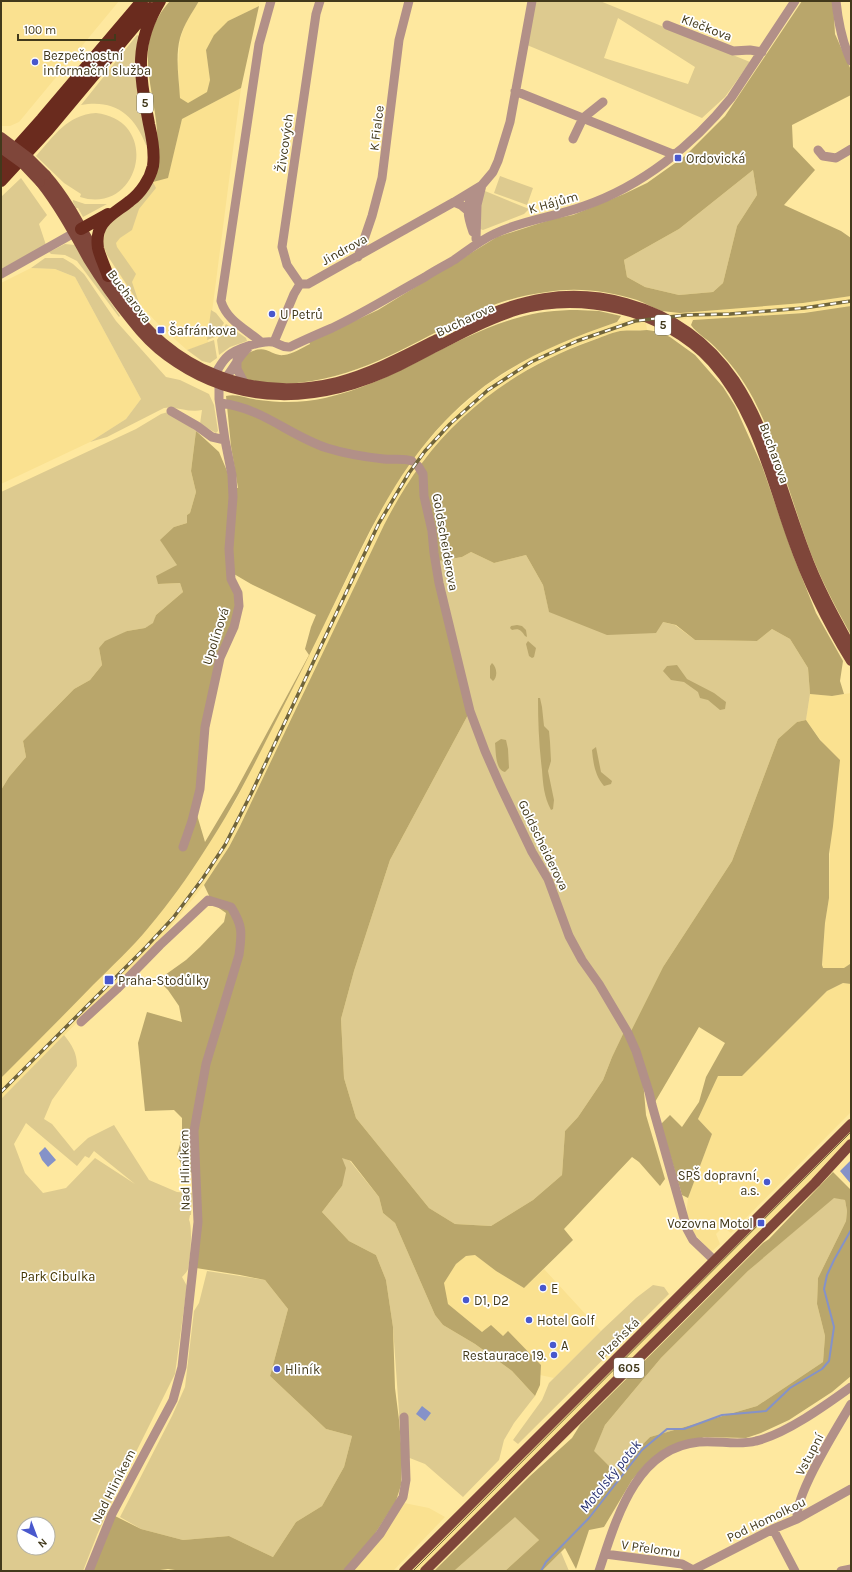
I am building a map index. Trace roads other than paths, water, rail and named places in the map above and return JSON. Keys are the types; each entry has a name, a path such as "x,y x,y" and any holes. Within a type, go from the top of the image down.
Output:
{"highway":[{"path":"1,165 142,1"},
{"path":"1,182 53,125 156,1"},
{"name":"5","path":"108,276 98,248 99,229 109,217 131,201 145,185 153,165 152,137 141,82 141,55 142,41 146,29 160,1"},
{"path":"78,231 131,201"}],"main road":[{"name":"Bucharova","path":"1,138 30,158 43,178 54,200 78,231 130,308 160,340 187,360 215,374 223,381 247,392 280,396 296,396 330,391 362,381 395,368 463,333 504,315 537,306 553,304 589,303 629,311 648,318 687,340 703,353 720,372 740,401 758,441 805,572 826,618 850,659"},
{"name":"Bucharova","path":"1,148 43,178"},
{"name":"Bucharova","path":"78,231 98,274 115,300 149,342 180,365 201,377 268,388 295,389 338,382 395,360 484,315 514,304 531,300 563,296 601,298 635,306 652,312 678,326 704,344 735,379 747,399 767,445 805,554 823,594 851,647"},
{"name":"Plzeňská","path":"404,1571 851,1124"},
{"name":"605","path":"425,1571 815,1183 851,1144"}],"street":[{"path":"261,342 232,320 224,310 221,301 259,44 271,1"},
{"name":"Živcových","path":"300,284 287,265 282,247 316,14 320,1"},
{"name":"K Fialce","path":"358,257 372,216 382,178 400,40 409,1"},
{"name":"Jindrova","path":"300,284 308,284 473,191 482,185 493,172 503,148 510,122 532,1"},
{"name":"K Hájům","path":"215,374 224,360 234,351 261,342 274,342 285,347 290,347 332,328 374,306 455,259 476,241 543,217 584,206 619,191 647,174 674,155 722,109 731,98 795,1"},
{"path":"836,1 838,20 847,52 851,60"},
{"name":"Klečkova","path":"667,25 734,51 750,50 762,52"},
{"path":"515,91 674,155"},
{"path":"573,139 583,118 603,102"},
{"path":"818,150 823,156 836,158 851,149"},
{"name":"Jindrova","path":"476,241 477,205 482,185"},
{"path":"473,191 467,210 476,241"},
{"path":"454,202 467,210"},
{"path":"1,274 78,231"},
{"path":"274,342 300,284"},
{"path":"223,381 237,360 250,346"},
{"path":"237,360 237,369 245,384"},
{"name":"Upolínová","path":"183,847 192,821 200,789 205,727 220,658 234,627 239,606 238,594 231,579 229,549 233,497 232,475 220,403 223,381"},
{"name":"Goldscheiderova","path":"220,403 236,405 256,412 309,440 347,454 415,464 423,474 424,496 432,531 439,583 470,711 500,785 532,852 548,879 570,936 582,960 622,1020 636,1051 649,1092 687,1229 693,1240 714,1260"},
{"path":"171,411 197,426 212,437 225,440"},
{"name":"Nad Hliníkem","path":"81,1022 208,900 231,907 241,926 241,938 239,955 206,1064 194,1131 198,1191 198,1222 182,1368 173,1400 112,1514 89,1571"},
{"path":"600,1571 620,1510 648,1466 663,1455 681,1446 699,1442 742,1443 765,1438 807,1417 851,1387"},
{"name":"Vstupní","path":"797,1519 797,1511 810,1477 851,1404"},
{"path":"348,1571 380,1534 403,1496 406,1480 404,1417"},
{"name":"Pod Homolkou","path":"692,1570 773,1529 797,1519 851,1489"},
{"path":"773,1529 795,1571"},
{"name":"V Přelomu","path":"605,1554 682,1564 692,1570"},
{"path":"842,1571 851,1569"}],"water":[{"path":"45,1147 56,1160 48,1167 42,1160 39,1153"},
{"path":"851,1160 851,1184 840,1171"},
{"path":"422,1406 431,1413 425,1421 416,1414"}],"waterway":[{"name":"Motolský potok","path":"541,1571 546,1562 589,1518 642,1450 667,1429 684,1429 722,1415 766,1411 790,1388 822,1369 829,1361 834,1327 824,1289 827,1275 851,1230"}],"tram line":[{"path":"413,1571 851,1132"}],"railway":[{"path":"1,1092 146,947 173,918 203,878 225,845 251,794 379,523 409,473 425,451 450,424 488,390 531,362 577,341 635,321 686,315 730,314 804,308 851,301"}],"place":[{"name":"Bezpečnostní informační služba","path":"35,62"},
{"name":"Ordovická","path":"678,158"},
{"name":"U Petrů","path":"272,314"},
{"name":"Šafránkova","path":"161,330"},
{"name":"Praha-Stodůlky","path":"109,980"},
{"name":"SPŠ dopravní, a.s.","path":"767,1182"},
{"name":"Vozovna Motol","path":"761,1223"},
{"name":"E","path":"543,1288"},
{"name":"D1, D2","path":"466,1300"},
{"name":"Hotel Golf","path":"529,1320"},
{"name":"A","path":"553,1345"},
{"name":"Restaurace 19.","path":"554,1355"},
{"name":"Hliník","path":"277,1369"}],"park label":[{"name":"Park Cibulka","path":"58,1276"}]}
